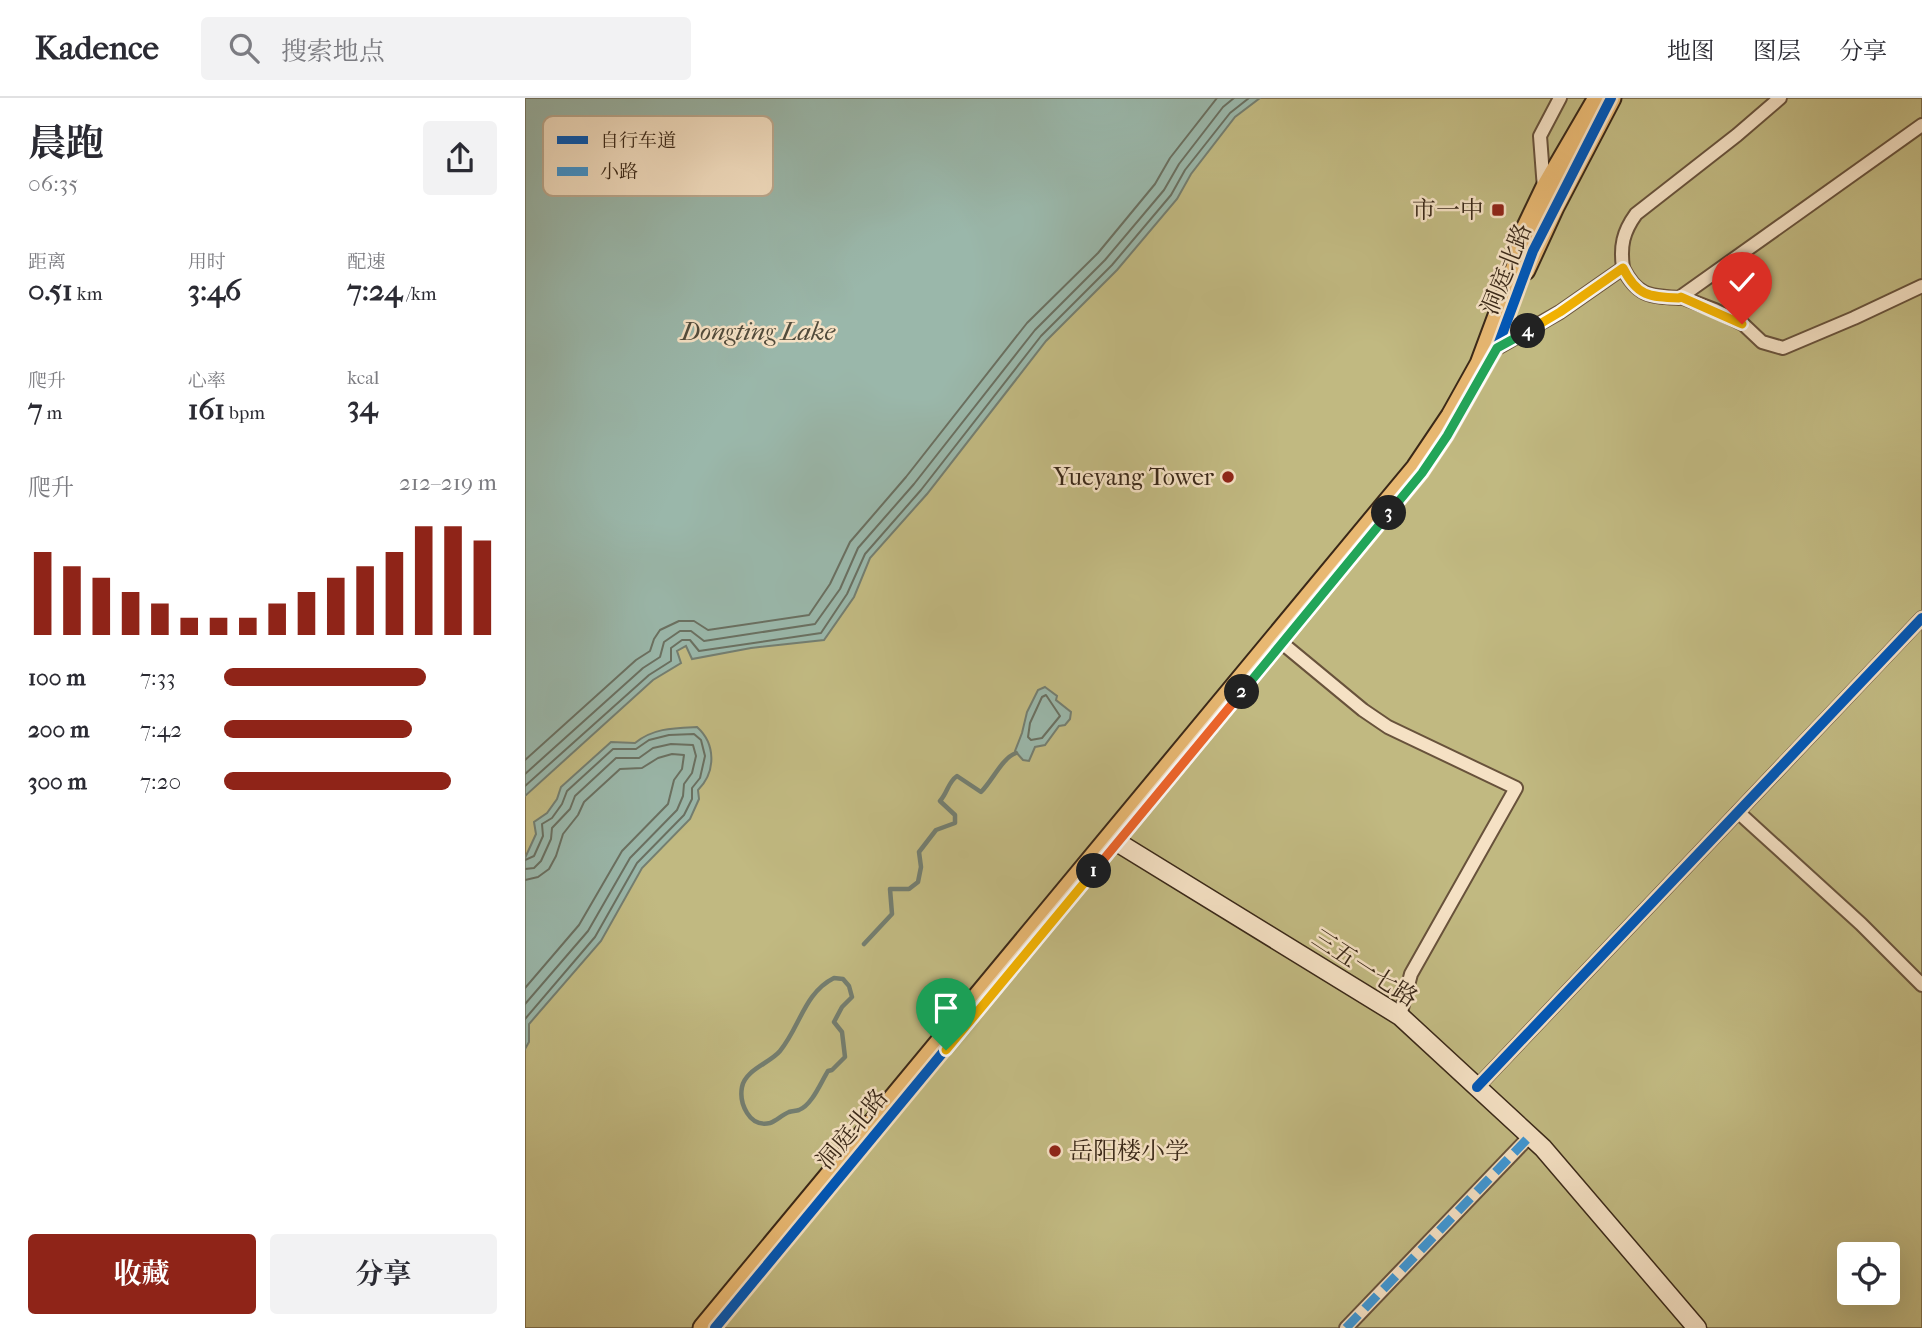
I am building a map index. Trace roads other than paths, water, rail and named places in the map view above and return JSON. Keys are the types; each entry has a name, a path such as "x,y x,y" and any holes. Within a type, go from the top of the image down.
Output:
{"main road":[{"name":"洞庭北路","path":"703,1328 1416,468 1451,416 1480,364 1518,262 1524,233 1545,189 1598,98"},
{"name":"洞庭北路","path":"715,1328 1422,473 1447,436 1497,348 1533,251 1611,98"},
{"name":"三五一七路","path":"1117,842 1400,1016 1543,1148 1697,1328"}],"street":[{"path":"1545,189 1540,136 1560,98"},
{"path":"1780,98 1737,135 1651,199 1636,214 1624,230 1620,250 1623,268 1629,280 1649,296 1681,297 1716,310 1742,324 1762,342 1783,348 1922,286"},
{"path":"1681,297 1922,125"},
{"path":"1497,348 1560,312 1623,268"},
{"path":"1477,1087 1922,618"},
{"path":"1282,643 1363,710 1388,727 1516,788 1411,974 1400,1016"},
{"path":"1738,812 1922,985"},
{"path":"1346,1328 1530,1136"}],"water":[{"name":"Dongting Lake","path":"525,98 1260,98 1235,117 1191,174 1177,199 1117,270 1046,341 927,494 870,558 854,597 824,640 751,648 692,659 686,646 677,651 681,663 653,680 525,796"},
{"path":"1045,687 1071,712 1070,719 1065,725 1059,726 1045,745 1035,747 1029,761 1023,760 1015,751 1027,712 1038,690"},
{"path":"697,727 708,741 711,767 698,790 699,799 690,819 642,868 601,941 529,1024 529,1042 525,1049 525,858 536,834 534,822 547,813 557,799 561,787 611,742 635,743 656,732"}],"waterway":[{"path":"864,944 892,914 890,889 909,889 918,882 921,867 919,852 936,830 955,823 955,815 940,801 952,781 957,776 981,792 1002,764 1016,753"},
{"path":"834,978 843,979 849,986 852,997 842,1007 834,1022 842,1032 845,1057 828,1071 804,1107 770,1123 756,1122 744,1107 741,1093 744,1081 780,1051 809,1001 824,984 834,978"}],"place":[{"name":"市一中","path":"1498,210"},
{"name":"Yueyang Tower","path":"1228,477"},
{"name":"岳阳楼小学","path":"1055,1151"}]}
